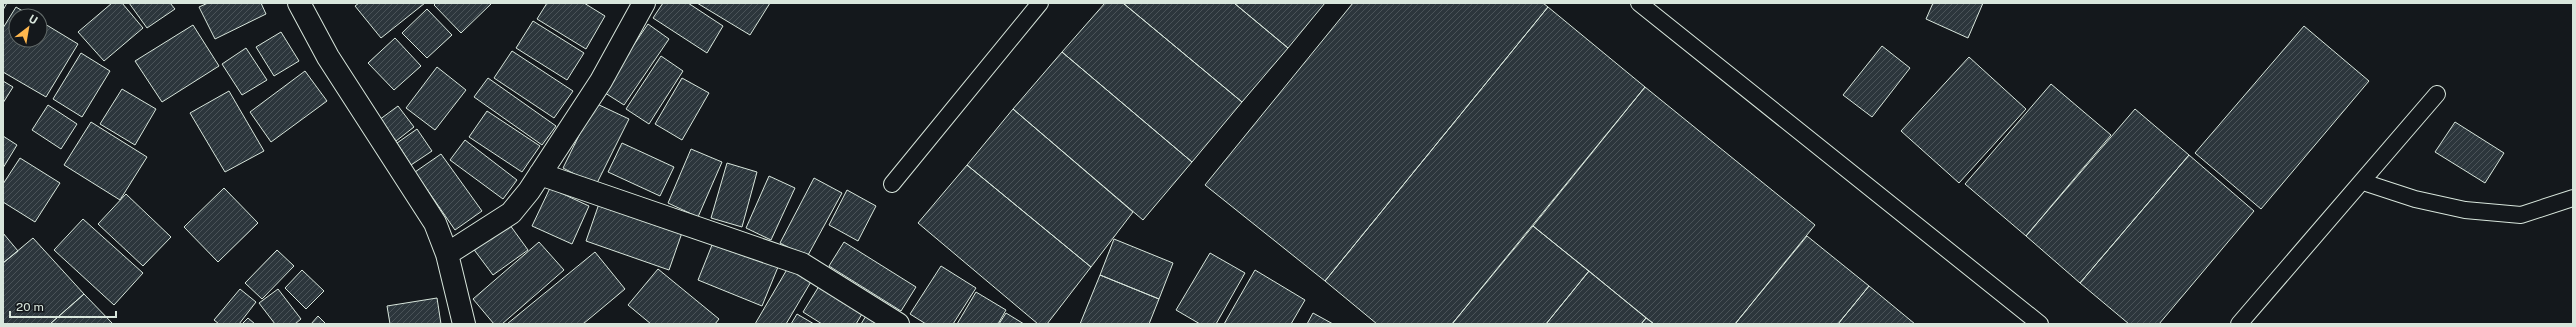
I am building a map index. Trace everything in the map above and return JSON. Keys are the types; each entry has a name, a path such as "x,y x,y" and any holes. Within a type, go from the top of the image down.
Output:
{"street":[{"path":"299,3 328,57 435,223 447,254 464,324"},
{"path":"447,254 511,213 540,174 601,81 644,3"},
{"path":"540,174 802,264 898,324"}],"lane":[{"path":"892,184 1040,3"},
{"path":"1639,3 2040,324"},
{"path":"2240,324 2437,94"},
{"path":"2363,182 2415,199 2465,210 2520,215 2573,198"}],"building":[{"path":"3,3 7,3 3,10"},
{"path":"112,3 122,3 143,28 104,61 78,32"},
{"path":"129,3 170,3 175,9 147,28"},
{"path":"208,3 261,3 266,14 215,39 199,7"},
{"path":"359,3 425,3 381,38 355,6"},
{"path":"436,3 492,3 461,33 434,5"},
{"path":"547,3 584,3 605,16 586,49 537,19"},
{"path":"663,3 688,3 723,26 707,53 653,18"},
{"path":"697,3 770,3 750,35"},
{"path":"1105,3 1123,3 1242,102 1192,162 1062,52"},
{"path":"1123,3 1234,3 1288,48 1242,102"},
{"path":"1234,3 1325,3 1288,48"},
{"path":"1353,3 1543,3 1548,7 1325,281 1205,185"},
{"path":"1933,3 1983,3 1968,38 1926,19"},
{"path":"1548,7 1645,87 1452,324 1377,324 1325,281"},
{"path":"427,9 452,35 427,58 402,33"},
{"path":"8,20 8,48 48,48 48,26 78,44 46,97 3,72 3,28"},
{"path":"533,21 584,53 567,80 516,48"},
{"path":"648,24 669,39 624,105 602,91"},
{"path":"193,25 219,66 162,102 135,61"},
{"path":"2304,26 2369,81 2261,209 2195,153"},
{"path":"281,32 299,61 274,76 256,47"},
{"path":"395,38 421,66 394,90 368,63"},
{"path":"1882,46 1910,68 1872,117 1843,95"},
{"path":"246,48 267,80 242,95 222,64"},
{"path":"512,51 573,91 554,118 494,78"},
{"path":"1062,52 1192,162 1143,220 1013,109"},
{"path":"81,53 110,71 82,117 53,99"},
{"path":"661,56 683,71 649,124 626,109"},
{"path":"1969,57 2026,109 1959,183 1901,131"},
{"path":"437,67 466,90 435,130 406,108"},
{"path":"305,71 327,101 271,142 250,112"},
{"path":"488,78 556,126 542,145 474,97"},
{"path":"682,78 709,93 682,140 655,124"},
{"path":"3,81 13,87 3,103"},
{"path":"2051,84 2111,135 2026,236 1965,184"},
{"path":"1645,87 1815,225 1735,324 1654,324 1533,226"},
{"path":"122,89 156,109 135,145 100,124"},
{"path":"229,91 264,151 225,172 190,113"},
{"path":"595,103 629,119 596,185 563,168"},
{"path":"48,105 77,124 61,149 32,130"},
{"path":"398,106 414,127 396,141 379,120"},
{"path":"1013,109 1133,212 1091,267 967,165"},
{"path":"2135,109 2189,155 2080,283 2026,236"},
{"path":"487,111 540,146 522,172 469,137"},
{"path":"91,122 147,157 120,200 64,165"},
{"path":"2455,122 2504,153 2485,183 2435,152"},
{"path":"417,129 432,151 411,165 397,143"},
{"path":"3,136 17,145 3,168"},
{"path":"465,140 517,180 503,199 450,160"},
{"path":"622,143 674,167 660,196 608,172"},
{"path":"691,149 722,162 698,217 668,203"},
{"path":"441,154 482,211 455,230 415,172"},
{"path":"2189,155 2254,211 2159,324 2129,324 2080,283"},
{"path":"20,158 60,183 35,222 3,202 3,184"},
{"path":"727,163 757,172 742,227 711,218"},
{"path":"967,165 1091,267 1047,324 1038,324 918,223"},
{"path":"769,176 795,188 771,240 746,228"},
{"path":"814,178 842,193 807,257 780,243"},
{"path":"224,188 258,223 218,262 184,227"},
{"path":"550,188 589,206 572,244 532,226"},
{"path":"847,190 876,206 858,241 829,225"},
{"path":"126,194 171,237 143,266 98,224"},
{"path":"601,198 684,227 669,270 586,241"},
{"path":"83,219 143,273 114,305 54,250"},
{"path":"507,221 528,250 493,275 472,247"},
{"path":"1533,226 1589,271 1546,324 1452,324"},
{"path":"3,233 18,251 3,263"},
{"path":"1807,236 1869,286 1838,324 1735,324"},
{"path":"33,238 84,294 50,324 3,324 3,263"},
{"path":"1114,239 1173,263 1159,299 1100,275"},
{"path":"714,240 778,267 762,306 698,280"},
{"path":"539,242 564,270 502,324 494,324 473,299"},
{"path":"844,242 916,287 901,311 829,266"},
{"path":"277,250 294,266 262,299 245,283"},
{"path":"595,252 625,289 583,324 507,324"},
{"path":"1210,253 1245,273 1216,324 1200,324 1176,310"},
{"path":"789,266 812,280 786,324 755,324"},
{"path":"941,266 976,288 953,324 926,324 910,314"},
{"path":"658,269 719,319 715,324 651,324 628,305"},
{"path":"302,270 324,291 306,309 285,288"},
{"path":"1255,270 1305,300 1291,324 1224,324"},
{"path":"1589,271 1646,318 1641,324 1546,324"},
{"path":"1100,275 1159,299 1149,324 1080,324"},
{"path":"821,283 865,309 856,324 822,324 803,312"},
{"path":"1869,286 1915,324 1838,324"},
{"path":"240,289 256,302 239,324 219,324 214,320"},
{"path":"278,289 301,319 295,324 275,324 259,303"},
{"path":"976,292 1006,310 998,324 957,324"},
{"path":"84,294 113,324 50,324"},
{"path":"437,298 441,324 390,324 387,306"},
{"path":"869,311 891,324 861,324"},
{"path":"1006,313 1024,324 999,324"},
{"path":"1313,313 1333,324 1307,324"},
{"path":"797,314 814,324 791,324"},
{"path":"318,316 326,324 311,324"},
{"path":"248,318 255,324 242,324"},
{"path":"1646,318 1654,324 1641,324"}]}
